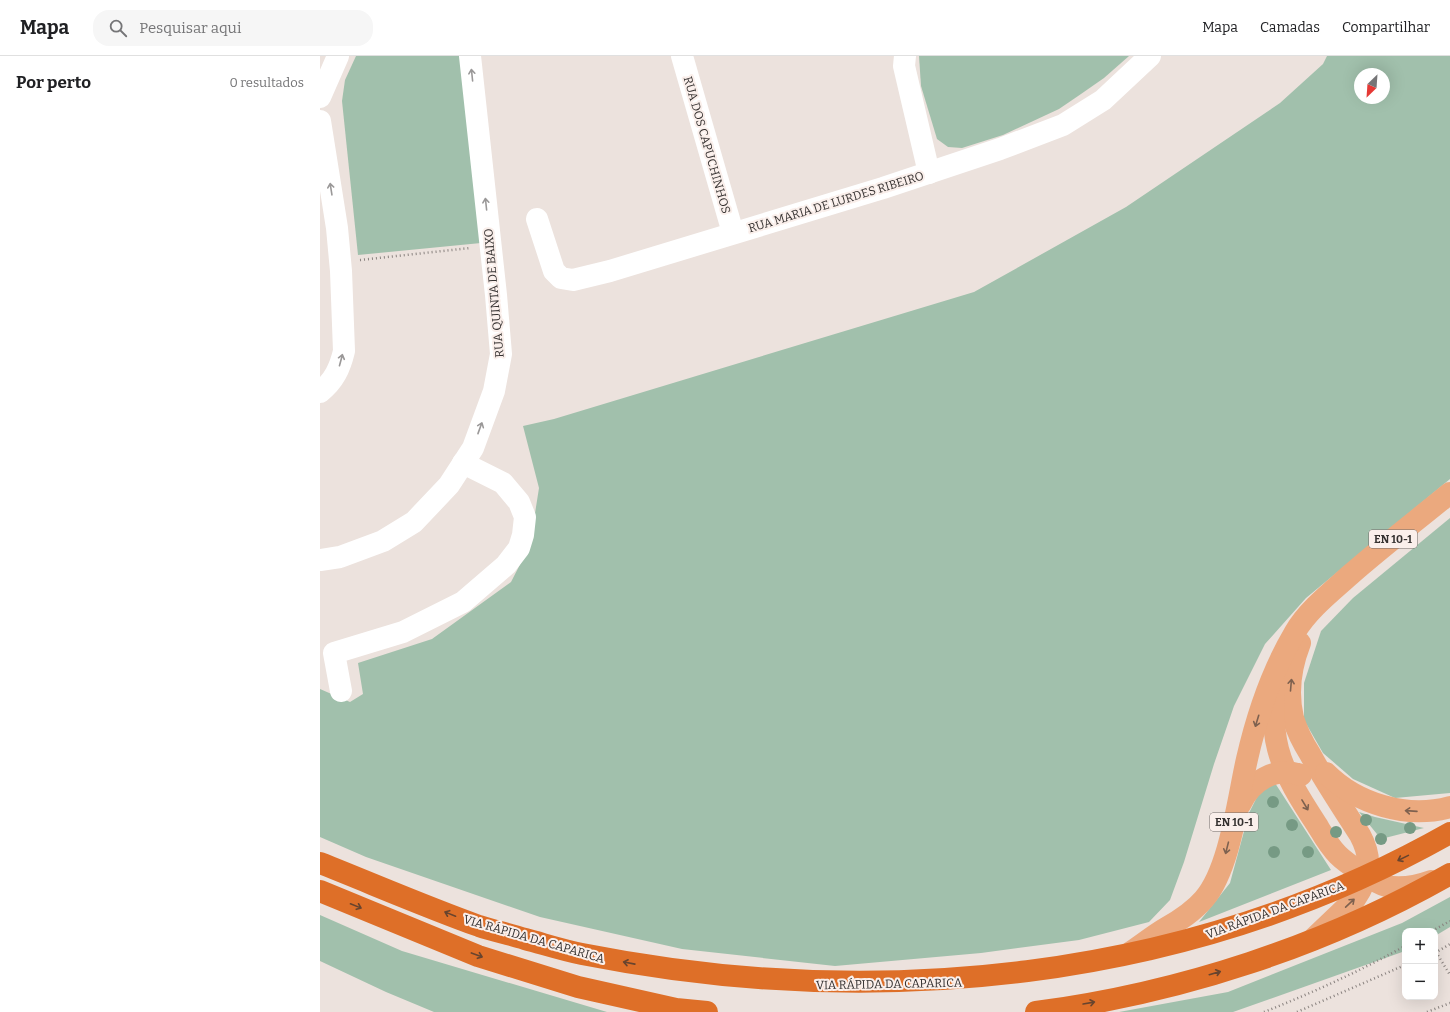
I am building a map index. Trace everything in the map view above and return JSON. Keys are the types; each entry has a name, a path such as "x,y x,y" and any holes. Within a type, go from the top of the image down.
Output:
{"highway":[{"name":"VIA RÁPIDA DA CAPARICA","path":"320,863 481,927 581,954 680,973 782,984 851,986 916,985 1008,978 1124,957 1188,942 1245,925 1302,903 1367,875 1450,833"},
{"path":"1036,1012 1119,997 1189,980 1253,961 1312,940 1390,905 1450,873"},
{"path":"320,892 478,956 578,987 676,1009 707,1012"}],"main road":[{"name":"EN 10-1","path":"1124,957 1166,928 1187,916 1205,898 1212,888 1222,866 1256,724 1266,695 1287,646 1296,630 1308,614 1337,587 1450,492"},
{"name":"EN 10-1","path":"1337,587 1312,619 1298,648 1294,662 1290,688 1290,701 1293,718 1299,735 1313,758 1332,779 1357,795 1372,802 1400,810 1431,811 1450,808"},
{"name":"EN 10-1","path":"1287,646 1277,675 1273,705 1275,735 1278,751 1286,771 1301,800 1330,846 1338,855 1377,882 1386,886 1410,887 1429,882 1450,873"},
{"name":"EN 10-1","path":"1307,748 1322,778 1365,844 1369,862 1367,875 1355,899 1312,940"},
{"name":"EN 10-1","path":"1235,814 1247,791 1255,784 1272,774 1286,771"},
{"path":"1286,771 1303,776 1310,780 1328,807 1365,844"}],"street":[{"path":"320,97 338,56"},
{"name":"RUA QUINTA DE BAIXO","path":"320,560 340,557 383,541 414,522 450,485 473,448 494,391 501,354 491,246 470,56"},
{"name":"RUA DOS CAPUCHINHOS","path":"682,56 733,233"},
{"path":"905,56 904,66 928,173"},
{"name":"RUA MARIA DE LURDES RIBEIRO","path":"537,219 554,271 561,278 573,280 610,271 928,173 1000,149 1063,125 1103,100 1150,56"},
{"path":"320,121 337,228 341,271 344,351 341,364 336,375 329,385 320,392"},
{"path":"320,207 323,208 330,216 337,228"},
{"path":"341,691 334,653 403,632 463,602 506,565 519,548 523,535 525,517 519,502 503,483 463,463"}],"path":[{"path":"340,262 491,246"},
{"path":"1437,928 1450,921"},
{"path":"1438,951 1450,944"},
{"path":"1264,1012 1295,1000 1388,956 1402,948"},
{"path":"1438,957 1450,975"},
{"path":"1297,1012 1402,966"},
{"path":"1427,1012 1450,1003"}],"green space":[{"path":"356,56 460,56 481,243 358,255 342,101 345,80"},
{"path":"919,56 1129,56 1104,78 1059,109 1003,135 962,148 948,147 937,139 921,86"},
{"path":"1327,56 1450,56 1450,479 1306,598 1265,644 1234,706 1214,764 1184,862 1170,900 1149,922 1079,940 981,953 835,966 682,949 540,917 366,857 320,837 320,689 350,702 363,694 358,663 432,639 511,582 530,545 539,488 523,426 554,419 974,292 1126,207 1280,103 1323,64"},
{"path":"1450,518 1450,793 1395,798 1353,779 1323,753 1304,720 1304,683 1321,631 1353,598"},
{"path":"1275,783 1331,870 1199,922 1230,883 1249,813 1259,793"},
{"path":"1359,812 1375,817 1424,828 1381,839"},
{"path":"1450,897 1450,927 1438,934 1438,928 1402,928 1402,952 1233,1012 1119,1012 1228,992 1402,923"},
{"path":"320,915 402,951 607,1012 434,1012 386,992 320,961"}]}
